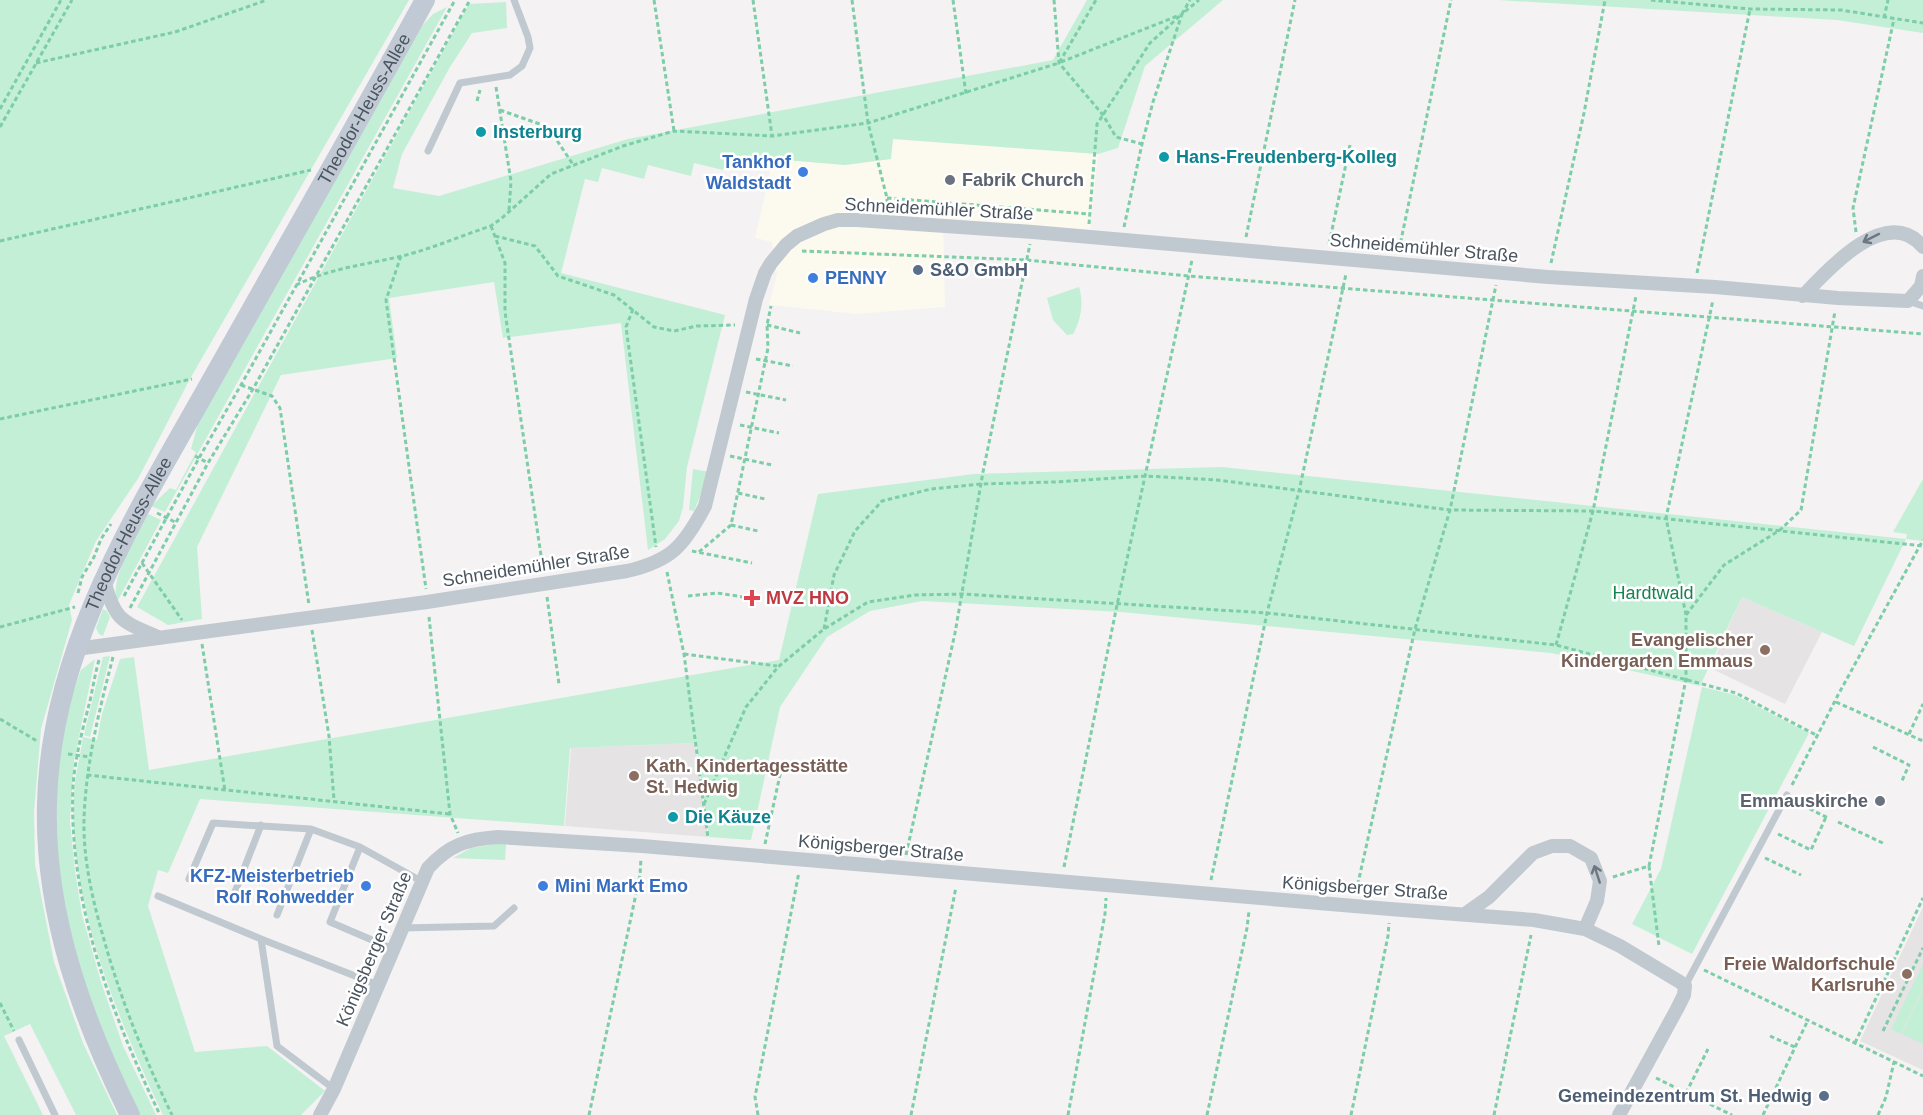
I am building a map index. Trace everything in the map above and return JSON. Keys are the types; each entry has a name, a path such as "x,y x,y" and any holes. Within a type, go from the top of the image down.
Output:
{"main road":[{"name":"Theodor-Heuss-Allee","path":"130,1115 88,1022 70,969 57,914 47,839 47,804 51,750 60,702 76,649 104,580 142,505 425,0"}],"street":[{"name":"Schneidemühler Straße","path":"76,649 427,602 627,571 643,568 661,559 679,548 705,506 765,273 778,254 797,236 838,220 1033,232 1548,277 1715,287 1803,296 1908,301"},
{"path":"1803,296 1857,245 1879,234 1899,232 1917,240 1923,247"},
{"path":"1908,301 1921,286 1923,276"},
{"path":"104,580 110,604 115,613 124,621 160,638"},
{"name":"Königsberger Straße","path":"320,1115 334,1089 428,868 448,850 476,838 498,837 642,846 1534,920 1585,929 1620,946 1685,986"},
{"name":"Königsberger Straße","path":"1465,914 1489,897 1533,853 1552,846 1570,846 1591,858 1600,881"},
{"path":"1585,929 1597,901 1600,881"},
{"path":"1619,1115 1684,994 1685,986"}],"lane":[{"path":"428,151 460,83 515,73 522,66 530,48 514,0"},
{"name":"Schneidemühler Straße","path":"1908,301 1923,306"},
{"path":"1685,986 1787,796"},
{"path":"189,879 213,823 311,829 360,846 421,881"},
{"path":"233,897 261,825"},
{"path":"277,915 311,829"},
{"path":"360,846 330,922 393,949"},
{"path":"158,896 378,985"},
{"path":"402,928 494,926 514,908"},
{"path":"261,939 277,1046 334,1089"},
{"path":"19,1040 55,1115"}],"path":[{"path":"0,109 61,0"},
{"path":"0,127 72,0"},
{"path":"36,63 176,32 267,0"},
{"path":"120,604 197,457 241,385 455,0"},
{"path":"124,621 208,463 253,389 470,0"},
{"path":"654,0 674,131"},
{"path":"753,0 772,136"},
{"path":"852,0 868,123 887,198 886,222"},
{"path":"953,0 966,94"},
{"path":"1054,0 1059,63 1103,115 1116,137 1142,144"},
{"path":"1059,63 1096,0"},
{"path":"1121,240 1153,102 1182,14 1190,0"},
{"path":"1089,237 1097,124 1150,43 1199,0"},
{"path":"1243,250 1295,0"},
{"path":"1396,264 1451,0"},
{"path":"1548,277 1584,113 1605,0"},
{"path":"1651,0 1750,9 1840,10 1923,24"},
{"path":"1884,18 1888,0"},
{"path":"1694,286 1750,9"},
{"path":"296,285 316,275 339,268 400,256 490,226 551,174 623,146 674,131 772,136 868,123 1059,63 1182,14"},
{"path":"1857,245 1853,208 1894,19"},
{"path":"495,78 511,181 509,210"},
{"path":"500,110 548,127 574,166"},
{"path":"1326,257 1350,145"},
{"path":"0,241 333,165"},
{"path":"887,198 1089,214"},
{"path":"490,226 505,263 505,312 559,684"},
{"path":"903,868 963,594 981,484 1033,232"},
{"path":"495,236 535,246 558,276 614,295 654,327 674,331 729,325 749,328"},
{"path":"1063,880 1064,865 1117,605 1195,246"},
{"path":"795,256 802,250 1027,260 1188,276 1923,334"},
{"path":"400,256 386,300 427,602 450,814 462,843"},
{"path":"1208,893 1267,613 1299,491 1349,260"},
{"path":"1354,906 1415,629 1450,510 1498,273"},
{"path":"1556,645 1593,511 1639,283"},
{"path":"1659,946 1648,866 1686,679 1686,615 1666,518 1715,287"},
{"path":"1686,615 1724,566 1780,530 1801,510 1838,298"},
{"path":"699,552 731,525 766,361 768,348 766,325 771,303"},
{"path":"633,309 626,327 661,559 684,654 710,852"},
{"path":"766,325 800,333"},
{"path":"742,356 793,366"},
{"path":"0,419 215,375"},
{"path":"241,385 272,396 280,408 328,736 334,800"},
{"path":"734,390 786,400"},
{"path":"726,422 779,433"},
{"path":"718,453 772,465"},
{"path":"197,457 208,463"},
{"path":"824,629 834,575 855,531 882,501 931,489 981,484 1146,476 1217,480 1450,510 1593,511 1922,546"},
{"path":"738,493 765,499"},
{"path":"165,518 177,524"},
{"path":"731,525 758,531"},
{"path":"1769,830 1811,850 1827,817 1787,796 1844,685 1922,546 1923,540"},
{"path":"679,548 752,563"},
{"path":"142,563 184,622 195,633 225,791"},
{"path":"688,596 717,593 744,597"},
{"path":"704,804 746,707 778,667 824,629 868,602 915,595 963,594 1267,613 1556,645 1736,693 1818,736"},
{"path":"0,627 62,610"},
{"path":"116,645 87,775 84,821 86,855 96,912 119,991 137,1038 172,1115"},
{"path":"684,654 778,667"},
{"path":"96,671 77,756 74,784 73,822 77,868 85,915 105,985 126,1043 160,1115"},
{"path":"1836,702 1923,741"},
{"path":"1909,734 1923,704"},
{"path":"0,719 51,750"},
{"path":"1873,747 1909,765 1900,783"},
{"path":"77,756 90,757"},
{"path":"764,856 783,761"},
{"path":"87,775 450,814"},
{"path":"1838,822 1885,844"},
{"path":"589,1115 640,875 642,846"},
{"path":"1756,854 1801,875"},
{"path":"758,1115 755,1097 802,860"},
{"path":"1600,881 1648,866"},
{"path":"911,1115 959,873"},
{"path":"1068,1115 1105,914 1106,884"},
{"path":"1207,1115 1247,928 1250,897"},
{"path":"1855,1043 1922,901"},
{"path":"1351,1115 1388,936 1390,909"},
{"path":"1494,1115 1534,920"},
{"path":"1883,1031 1923,948"},
{"path":"1697,966 1923,1076"},
{"path":"0,1004 19,1040"},
{"path":"1763,1115 1808,1020"},
{"path":"1770,1036 1795,1047"},
{"path":"1686,1093 1708,1049"},
{"path":"1878,1115 1886,1097 1894,1062"},
{"path":"1643,1072 1731,1115"}],"shaded area":[{"path":"893,139 1098,154 1090,230 943,219 945,307 856,314 769,305 777,274 772,242 755,238 773,159 845,165 891,159"},
{"name":"Evangelischer Kindergarten Emmaus","path":"1742,597 1822,632 1785,704 1710,668"},
{"name":"Kath. Kindertagesstätte St. Hedwig","path":"695,743 708,837 565,826 571,748"},
{"name":"Freie Waldorfschule Karlsruhe","path":"1923,907 1923,1070 1860,1041"}],"green space":[{"path":"0,0 409,0 191,377 139,477 96,541 69,605 72,620 41,729 34,812 35,864 54,962 83,1043 117,1115 76,1115 30,1024 4,1036 43,1115 0,1115"},
{"path":"1087,0 1223,0 1145,66 1118,148 1098,154 893,139 891,159 845,165 773,159 771,168 727,157 723,170 694,163 691,176 648,165 644,179 602,168 598,182 585,179 561,273 725,315 687,467 683,507 679,521 665,539 648,550 621,323 503,338 494,282 389,298 397,358 281,375 197,547 202,619 168,625 137,607 469,4 506,2 507,28 472,33 450,67 402,154 393,188 439,196 628,139 1053,60"},
{"path":"1498,0 1923,0 1923,33 1837,20"},
{"path":"447,7 165,512 151,506 170,488 176,490 196,452 191,449 198,423 421,27 433,14"},
{"path":"1079,287 1080,317 1073,334 1067,335 1053,320 1047,298"},
{"name":"Hardtwald","path":"1222,467 1906,539 1854,646 1742,597 1700,686 1551,653 1121,612 922,601 870,611 827,637 780,707 751,840 709,837 696,743 570,748 564,826 200,799 168,873 158,870 148,906 195,1052 267,1046 325,1091 301,1115 163,1115 112,995 86,910 78,867 74,824 75,782 83,737 97,740 102,714 120,659 134,657 149,770 779,660 818,494 974,474"},
{"path":"693,469 710,472 694,511 689,510"},
{"path":"1923,479 1923,541 1906,539 1907,534 1893,532"},
{"path":"148,514 161,520 117,602 117,581 120,569"},
{"path":"103,609 110,617 103,636 96,628"},
{"path":"110,656 90,737 84,735 103,657"},
{"path":"95,659 74,761 70,821 75,871 82,915 101,982 123,1046 156,1115 140,1115 107,1048 85,987 64,908 56,845 57,769 68,706 81,670"},
{"path":"1702,687 1735,695 1809,733 1692,954 1632,924 1661,869"},
{"path":"506,844 505,860 453,858 471,848"},
{"path":"1923,964 1923,988 1901,1034 1891,1029"},
{"path":"1923,990 1923,1044 1902,1034"}],"place":[{"name":"Insterburg","path":"481,132"},
{"name":"Hans-Freudenberg-Kolleg","path":"1164,157"},
{"name":"Tankhof Waldstadt","path":"803,172"},
{"name":"Fabrik Church","path":"950,180"},
{"name":"S&O GmbH","path":"918,270"},
{"name":"PENNY","path":"813,278"},
{"name":"MVZ HNO","path":"752,598"},
{"name":"Evangelischer Kindergarten Emmaus","path":"1765,650"},
{"name":"Kath. Kindertagesstätte St. Hedwig","path":"634,776"},
{"name":"Emmauskirche","path":"1880,801"},
{"name":"Die Käuze","path":"673,817"},
{"name":"KFZ-Meisterbetrieb Rolf Rohwedder","path":"366,886"},
{"name":"Mini Markt Emo","path":"543,886"},
{"name":"Freie Waldorfschule Karlsruhe","path":"1907,974"},
{"name":"Gemeindezentrum St. Hedwig","path":"1824,1096"}]}
